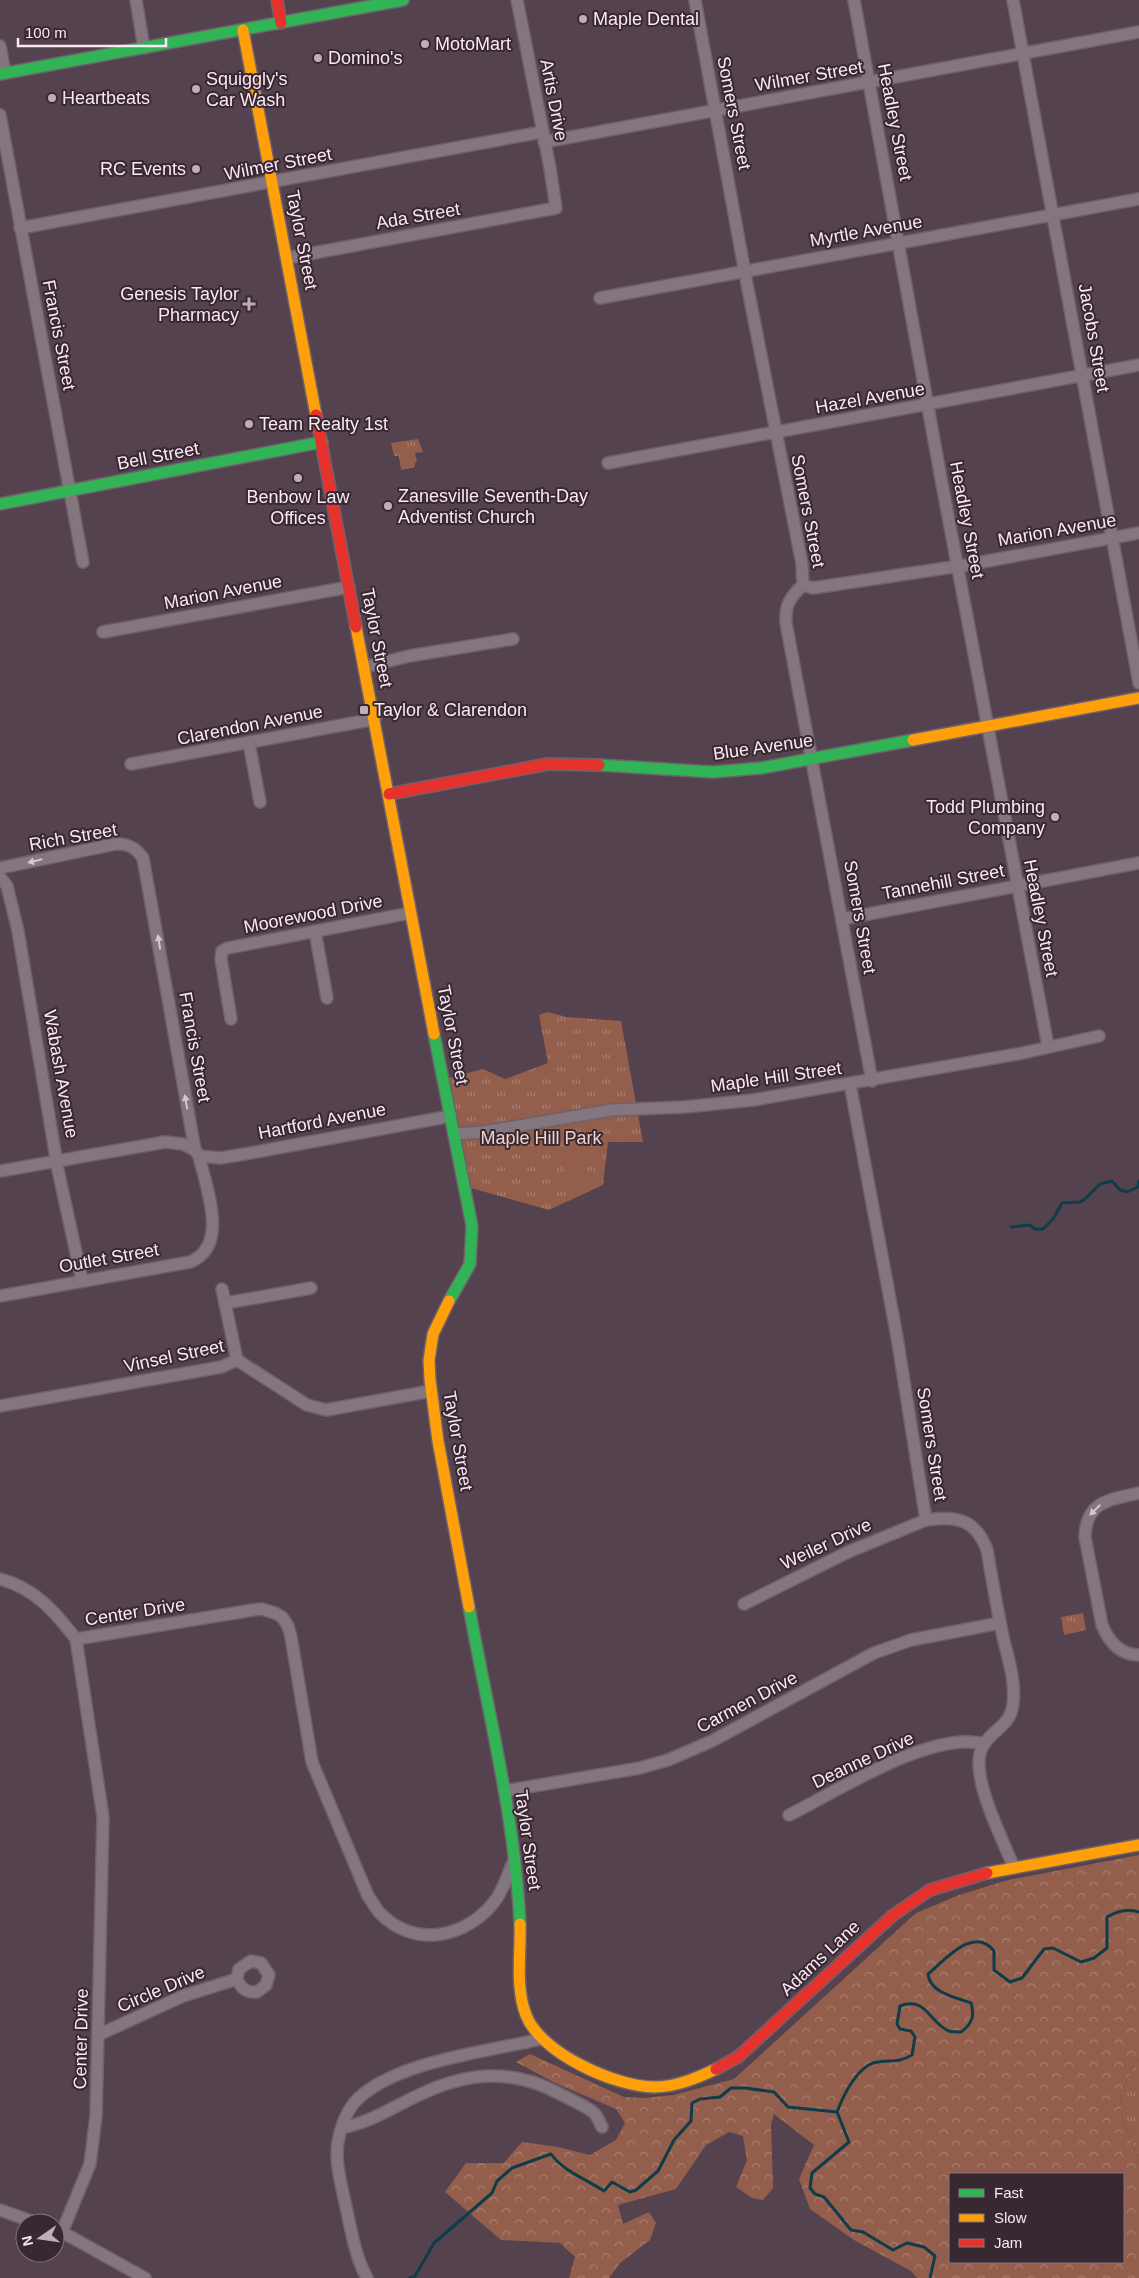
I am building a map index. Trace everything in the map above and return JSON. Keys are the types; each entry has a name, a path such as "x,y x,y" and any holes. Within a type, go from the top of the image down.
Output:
{"street":[{"path":"136,0 144,48"},
{"path":"277,0 281,23"},
{"path":"0,46 2,74 403,0"},
{"name":"Artis Drive","path":"517,0 556,208"},
{"name":"Somers Street","path":"695,0 802,564 803,585 791,596 787,603 786,623 872,1081"},
{"name":"Headley Street","path":"854,0 900,243 957,565 989,726 1048,1046"},
{"name":"Jacobs Street","path":"1014,0 1139,683"},
{"name":"Taylor Street","path":"243,30 350,586 410,913 472,1226 472,1252 465,1275 434,1327 429,1343 428,1362 431,1391 515,1858 523,2004 530,2025 541,2039"},
{"name":"Wilmer Street","path":"20,228 273,182 543,137 715,111 1139,32"},
{"name":"Francis Street","path":"0,115 83,562"},
{"name":"Myrtle Avenue","path":"600,298 1139,199"},
{"name":"Ada Street","path":"287,258 556,208"},
{"name":"Hazel Avenue","path":"608,463 1139,365"},
{"name":"Bell Street","path":"0,504 322,442"},
{"name":"Marion Avenue","path":"803,585 813,588 1139,533"},
{"name":"Marion Avenue","path":"103,632 350,586"},
{"path":"365,667 409,656 513,638"},
{"name":"Blue Avenue","path":"389,794 548,764 588,764 713,772 760,768 1139,698"},
{"name":"Clarendon Avenue","path":"131,764 375,719"},
{"path":"249,743 260,802"},
{"name":"Rich Street","path":"0,868 122,843 137,850 144,861"},
{"name":"Francis Street","path":"144,861 197,1153 214,1228 212,1238"},
{"name":"Tannehill Street","path":"842,919 1139,863"},
{"name":"Wabash Avenue","path":"0,877 7,886 18,930 57,1160 82,1280"},
{"name":"Moorewood Drive","path":"231,1019 220,959 222,951 228,948 410,913"},
{"path":"315,931 327,998"},
{"name":"Maple Hill Street","path":"455,1134 483,1132 612,1110 692,1106 754,1100 872,1081 1027,1052 1099,1036"},
{"name":"Somers Street","path":"850,1084 897,1338 926,1520 941,1518 957,1520 978,1530 987,1550 1012,1681 1014,1704 1011,1715 1006,1723 984,1743"},
{"name":"Hartford Avenue","path":"0,1171 165,1142 182,1144 197,1153 220,1158 451,1116"},
{"name":"Outlet Street","path":"0,1296 190,1262 203,1255 212,1238"},
{"path":"226,1304 311,1288"},
{"path":"222,1289 237,1360"},
{"name":"Vinsel Street","path":"0,1406 214,1369 237,1360 307,1405 326,1410 431,1391"},
{"path":"1139,1493 1107,1500 1097,1506 1089,1514 1085,1537 1102,1625 1107,1637 1115,1647 1128,1654 1139,1655"},
{"name":"Weiler Drive","path":"744,1604 848,1552 899,1529 926,1520"},
{"path":"0,1579 30,1591 40,1598 54,1610 76,1640"},
{"name":"Center Drive","path":"65,2219 84,2182 93,2150 96,2116 103,1817 76,1640 262,1609 282,1617 292,1637 310,1750 316,1775 368,1896 379,1912 397,1926 412,1933 427,1936 454,1932 470,1925 496,1898 515,1858"},
{"name":"Carmen Drive","path":"504,1791 640,1768 668,1760 712,1741 874,1653 911,1640 1000,1623"},
{"name":"Deanne Drive","path":"788,1815 914,1753 962,1742 984,1743"},
{"path":"984,1743 978,1755 977,1766 980,1783 1014,1868"},
{"name":"Adams Lane","path":"541,2039 556,2052 578,2063 630,2083 653,2087 695,2077 723,2066 746,2051 866,1938 917,1897 960,1879 1139,1844"},
{"name":"Circle Drive","path":"98,2035 183,1996 237,1978"},
{"path":"366,2278 356,2246 338,2170 338,2143 342,2128 354,2104 372,2088 392,2078 439,2062 541,2039"},
{"path":"342,2128 374,2119 436,2087 467,2078 502,2076 519,2077 544,2086 594,2112 602,2127"},
{"path":"0,2210 15,2215"},
{"path":"65,2234 145,2278"}],"green space":[{"path":"418,439 423,452 415,453 417,462 415,467 401,470 399,456 394,456 391,443"},
{"name":"Maple Hill Park","path":"547,1012 567,1017 621,1021 643,1142 608,1142 603,1185 549,1210 471,1188 449,1078 483,1069 505,1079 548,1063 539,1015"},
{"path":"584,1149 584,1158 564,1159 564,1150"},
{"path":"584,1162 585,1171 565,1172 564,1163"},
{"path":"585,1175 586,1184 566,1186 565,1177"},
{"path":"1083,1613 1086,1630 1064,1635 1061,1617"},
{"path":"1139,1855 1139,2060 1135,2063 1120,2094 1123,2121 1139,2161 1139,2278 917,2278 911,2271 854,2240 810,2209 799,2179 814,2145 774,2114 771,2125 773,2188 763,2200 752,2198 736,2187 747,2160 743,2136 729,2132 706,2145 676,2189 618,2205 623,2224 649,2212 656,2223 650,2240 620,2263 609,2278 569,2278 575,2257 560,2243 501,2240 445,2192 466,2163 504,2163 522,2142 558,2147 590,2155 616,2140 625,2123 616,2109 555,2083 516,2062 530,2054 624,2097 645,2098 673,2095 734,2079 916,1913 959,1895 1008,1880"},
{"path":"1139,2060 1139,2161 1123,2121 1120,2094 1135,2063"}],"waterway":[{"path":"1011,1227 1030,1225 1035,1229 1043,1229 1053,1219 1062,1203 1080,1202 1100,1184 1112,1181 1120,1190 1127,1192 1138,1187 1139,1181"},
{"path":"930,2278 935,2256 924,2247 907,2243 893,2250 863,2232 851,2230 824,2197 815,2194 810,2188 812,2173 849,2142 837,2112 847,2090 858,2074 871,2064 899,2060 912,2055 915,2037 911,2031 900,2029 897,2024 900,2006 909,2004 922,2007 942,2027 949,2031 961,2032 968,2026 973,2012 971,2003 938,1990 933,1986 928,1974 960,1948 969,1943 978,1942 986,1944 994,1951 994,1970 1010,1982 1022,1978 1044,1949 1053,1948 1081,1962 1094,1958 1107,1948 1107,1917 1123,1911 1139,1912"},
{"path":"410,2278 415,2276 434,2243 492,2193 497,2181 512,2168 551,2154 568,2170 604,2191 612,2182 630,2192 636,2190 658,2171 674,2140 691,2121 692,2103 700,2099 720,2097 731,2088 745,2088 774,2092 788,2107 837,2112"}],"traffic: fast":[{"path":"0,74 403,0"},
{"path":"0,504 322,442"},
{"path":"599,765 713,772 761,768 913,740"},
{"path":"434,1034 472,1226 470,1264 449,1301"},
{"path":"469,1607 507,1804 513,1844 520,1924"}],"traffic: slow":[{"path":"243,30 316,415"},
{"path":"356,627 434,1034"},
{"path":"913,740 1139,698"},
{"path":"449,1301 433,1334 429,1360 430,1380 438,1441 469,1607"},
{"path":"987,1873 1139,1845"},
{"path":"520,1924 519,1970 521,1993 526,2015 534,2029 563,2054 600,2074 620,2081 654,2087 678,2084 716,2069"}],"traffic: jam":[{"path":"277,0 281,23"},
{"path":"316,415 356,627"},
{"path":"389,794 548,764 599,765"},
{"path":"716,2069 738,2057 892,1916 930,1890 987,1873"}],"place":[{"name":"Maple Dental","path":"583,19"},
{"name":"MotoMart","path":"425,44"},
{"name":"Domino's","path":"318,58"},
{"name":"Squiggly's Car Wash","path":"196,89"},
{"name":"Heartbeats","path":"52,98"},
{"name":"RC Events","path":"196,169"},
{"name":"Genesis Taylor Pharmacy","path":"249,304"},
{"name":"Team Realty 1st","path":"249,424"},
{"name":"Benbow Law Offices","path":"298,478"},
{"name":"Zanesville Seventh-Day Adventist Church","path":"388,506"},
{"name":"Taylor & Clarendon","path":"364,710"},
{"name":"Todd Plumbing Company","path":"1055,817"}]}
